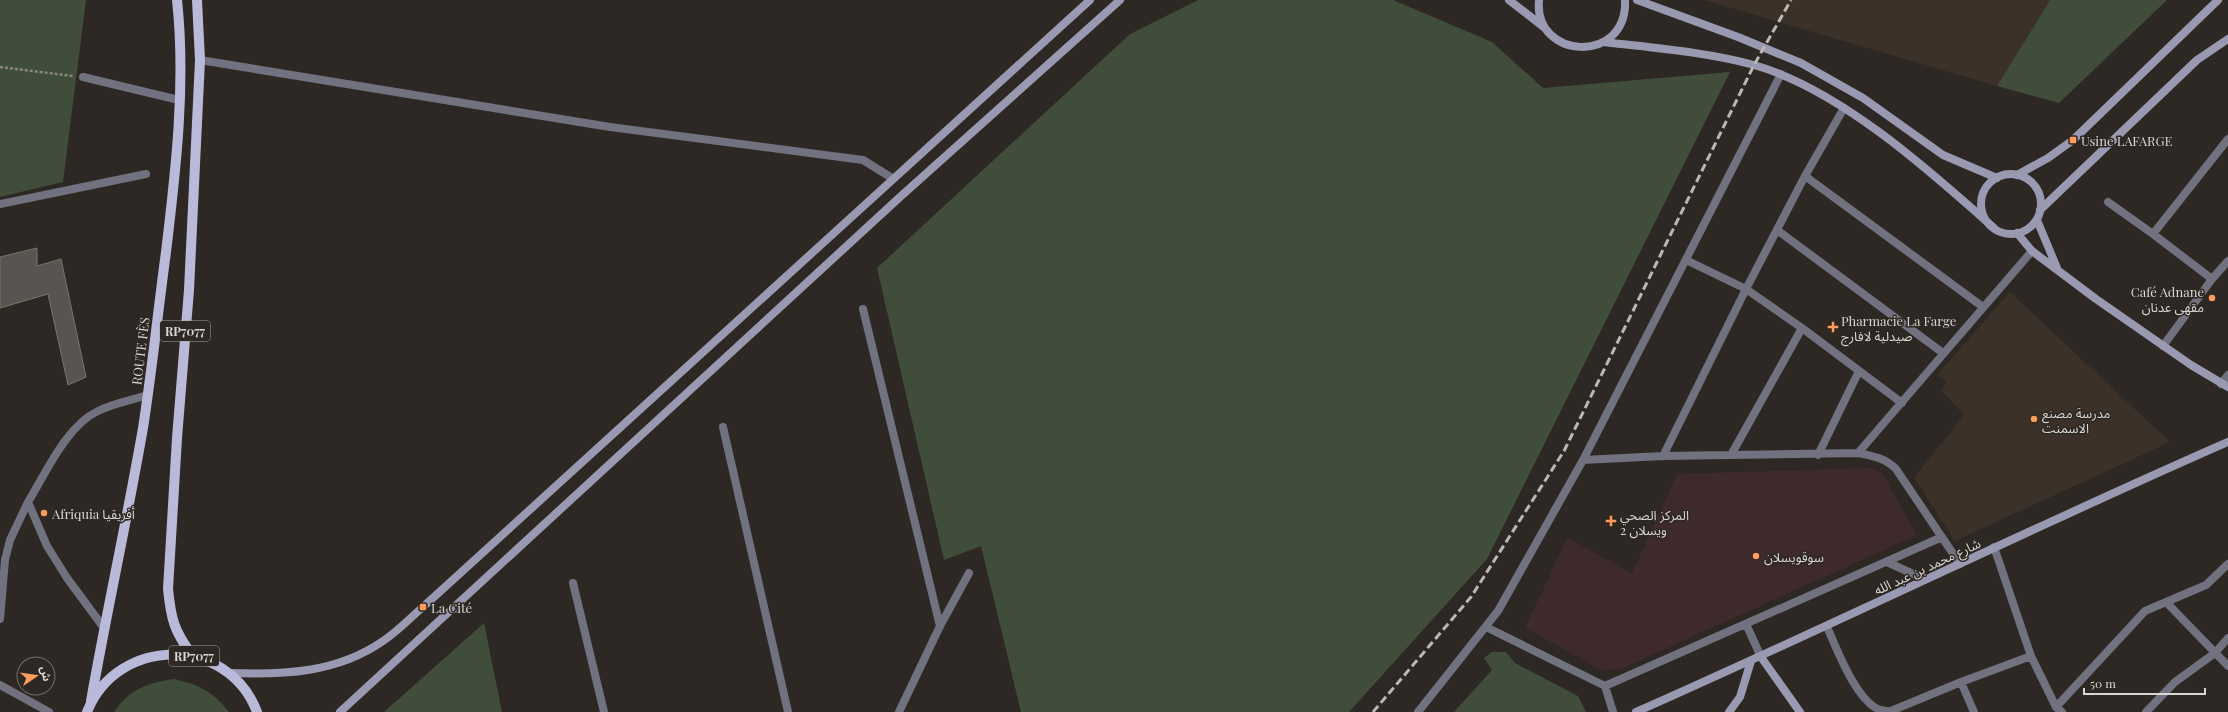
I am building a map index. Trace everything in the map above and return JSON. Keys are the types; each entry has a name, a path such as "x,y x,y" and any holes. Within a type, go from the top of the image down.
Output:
{"main road":[{"name":"ROUTE FÈS","path":"87,712 91,701 133,483 148,395 174,183 179,100 177,0"},
{"name":"ROUTE FÈS","path":"192,655 177,635 170,612 168,589 177,438 189,290 200,60 197,0"},
{"name":"ROUTE FÈS","path":"91,701 111,676 138,659 170,653 192,655 201,658 229,673 243,686 257,712"}],"street":[{"path":"229,673 273,674 322,668 357,656 384,641 429,602 892,178 1090,0"},
{"path":"340,712 900,197 1120,0"},
{"path":"1509,0 1546,29 1555,38 1566,45 1579,48 1592,47 1604,42 1615,34 1622,22 1626,9 1625,0"},
{"path":"1539,0 1540,16 1546,29"},
{"path":"1637,0 1738,37 1801,64 1863,98 1943,155 1997,178"},
{"path":"1994,228 1983,214 1981,204 1983,194 1988,185 2001,176 2017,174 2048,158 2073,140 2218,0"},
{"path":"2040,210 2131,126 2197,60 2228,39"},
{"path":"1604,42 1715,56 1754,65 1781,74 1844,108 1921,166 1994,228 2003,233 2017,234 2027,230 2037,220 2040,210 2041,199 2038,189 2029,180 2017,174"},
{"path":"200,60 610,127 863,160 892,178"},
{"path":"1418,712 1498,611 1583,460 1781,74"},
{"path":"83,77 179,100"},
{"path":"1663,456 1746,289 1805,176 1844,108"},
{"path":"2153,234 2228,139"},
{"path":"0,204 146,174"},
{"path":"1805,176 1983,307"},
{"path":"2108,202 2212,279"},
{"path":"2037,220 2057,269"},
{"path":"1777,230 1943,353"},
{"path":"2017,234 2032,251 2096,299 2163,346 2225,386 2228,375"},
{"path":"1858,453 2032,251"},
{"path":"1686,260 1746,289 1802,328 1902,403"},
{"path":"2163,346 2212,279 2228,261"},
{"path":"863,309 940,626"},
{"path":"1731,455 1802,328"},
{"path":"1818,454 1859,371"},
{"path":"0,619 5,560 10,540 28,502 69,435 82,422 98,411 148,395"},
{"path":"722,427 788,712"},
{"name":"شارع محمد بن عبد الله","path":"1636,712 1760,657 1924,579 2228,442"},
{"path":"1583,460 1663,456 1858,453 1887,461 1896,469 1960,564"},
{"path":"28,502 47,546 67,578 104,628"},
{"path":"1605,686 1942,537"},
{"path":"1994,548 2031,656 2059,709 2145,611 2206,585 2228,564"},
{"path":"1887,562 1924,579"},
{"path":"899,712 940,626 969,573"},
{"path":"573,583 604,712"},
{"path":"2166,602 2228,666"},
{"path":"1746,624 1760,657 1800,712"},
{"path":"1827,626 1844,667 1860,692 1873,706 1881,710 1892,712 1961,682 2031,656"},
{"path":"1486,627 1605,686 1613,712"},
{"path":"2146,712 2175,682 2215,653 2228,638"},
{"path":"1729,712 1740,697 1751,661"},
{"path":"1961,682 1974,712"},
{"path":"0,685 49,712"}],"path":[{"path":"0,67 83,77"}],"shaded area":[{"path":"1704,0 2050,0 1997,86"},
{"path":"2010,292 2170,442 1955,541 1914,478 1964,415 1942,391 1946,382 1937,375"},
{"name":"سوقويسلان","path":"1871,468 1883,474 1917,535 1621,669 1603,671 1525,628 1567,538 1632,573 1677,474"}],"green space":[{"path":"0,0 86,0 63,182 0,197"},
{"path":"1198,0 1393,0 1492,42 1543,88 1730,72 1487,559 1349,712 1021,712 981,546 944,560 877,268 1130,34"},
{"path":"2050,0 2167,0 2059,103 1997,86"},
{"path":"484,623 502,712 384,712"},
{"path":"1492,652 1506,652 1515,663 1578,696 1586,712 1454,712 1492,670 1484,658"},
{"path":"174,679 205,690 217,699 229,712 114,712 126,698 140,688"}],"building":[{"path":"37,248 37,266 61,259 86,377 68,385 48,294 0,308 0,257"}],"railway":[{"path":"1373,712 1471,597 1564,451 1754,65 1791,0"}],"place":[{"name":"Usine LAFARGE","path":"2073,140"},
{"name":"Café Adnane مقهى عدنان","path":"2212,298"},
{"name":"Pharmacie La Farge صيدلية لافارج","path":"1833,327"},
{"name":"مدرسة مصنع الاسمنت","path":"2034,419"},
{"name":"Afriquia أفريقيا","path":"44,513"},
{"name":"المركز الصحي ويسلان 2","path":"1611,521"},
{"name":"سوقويسلان","path":"1756,556"},
{"name":"La Cité","path":"423,607"}]}
